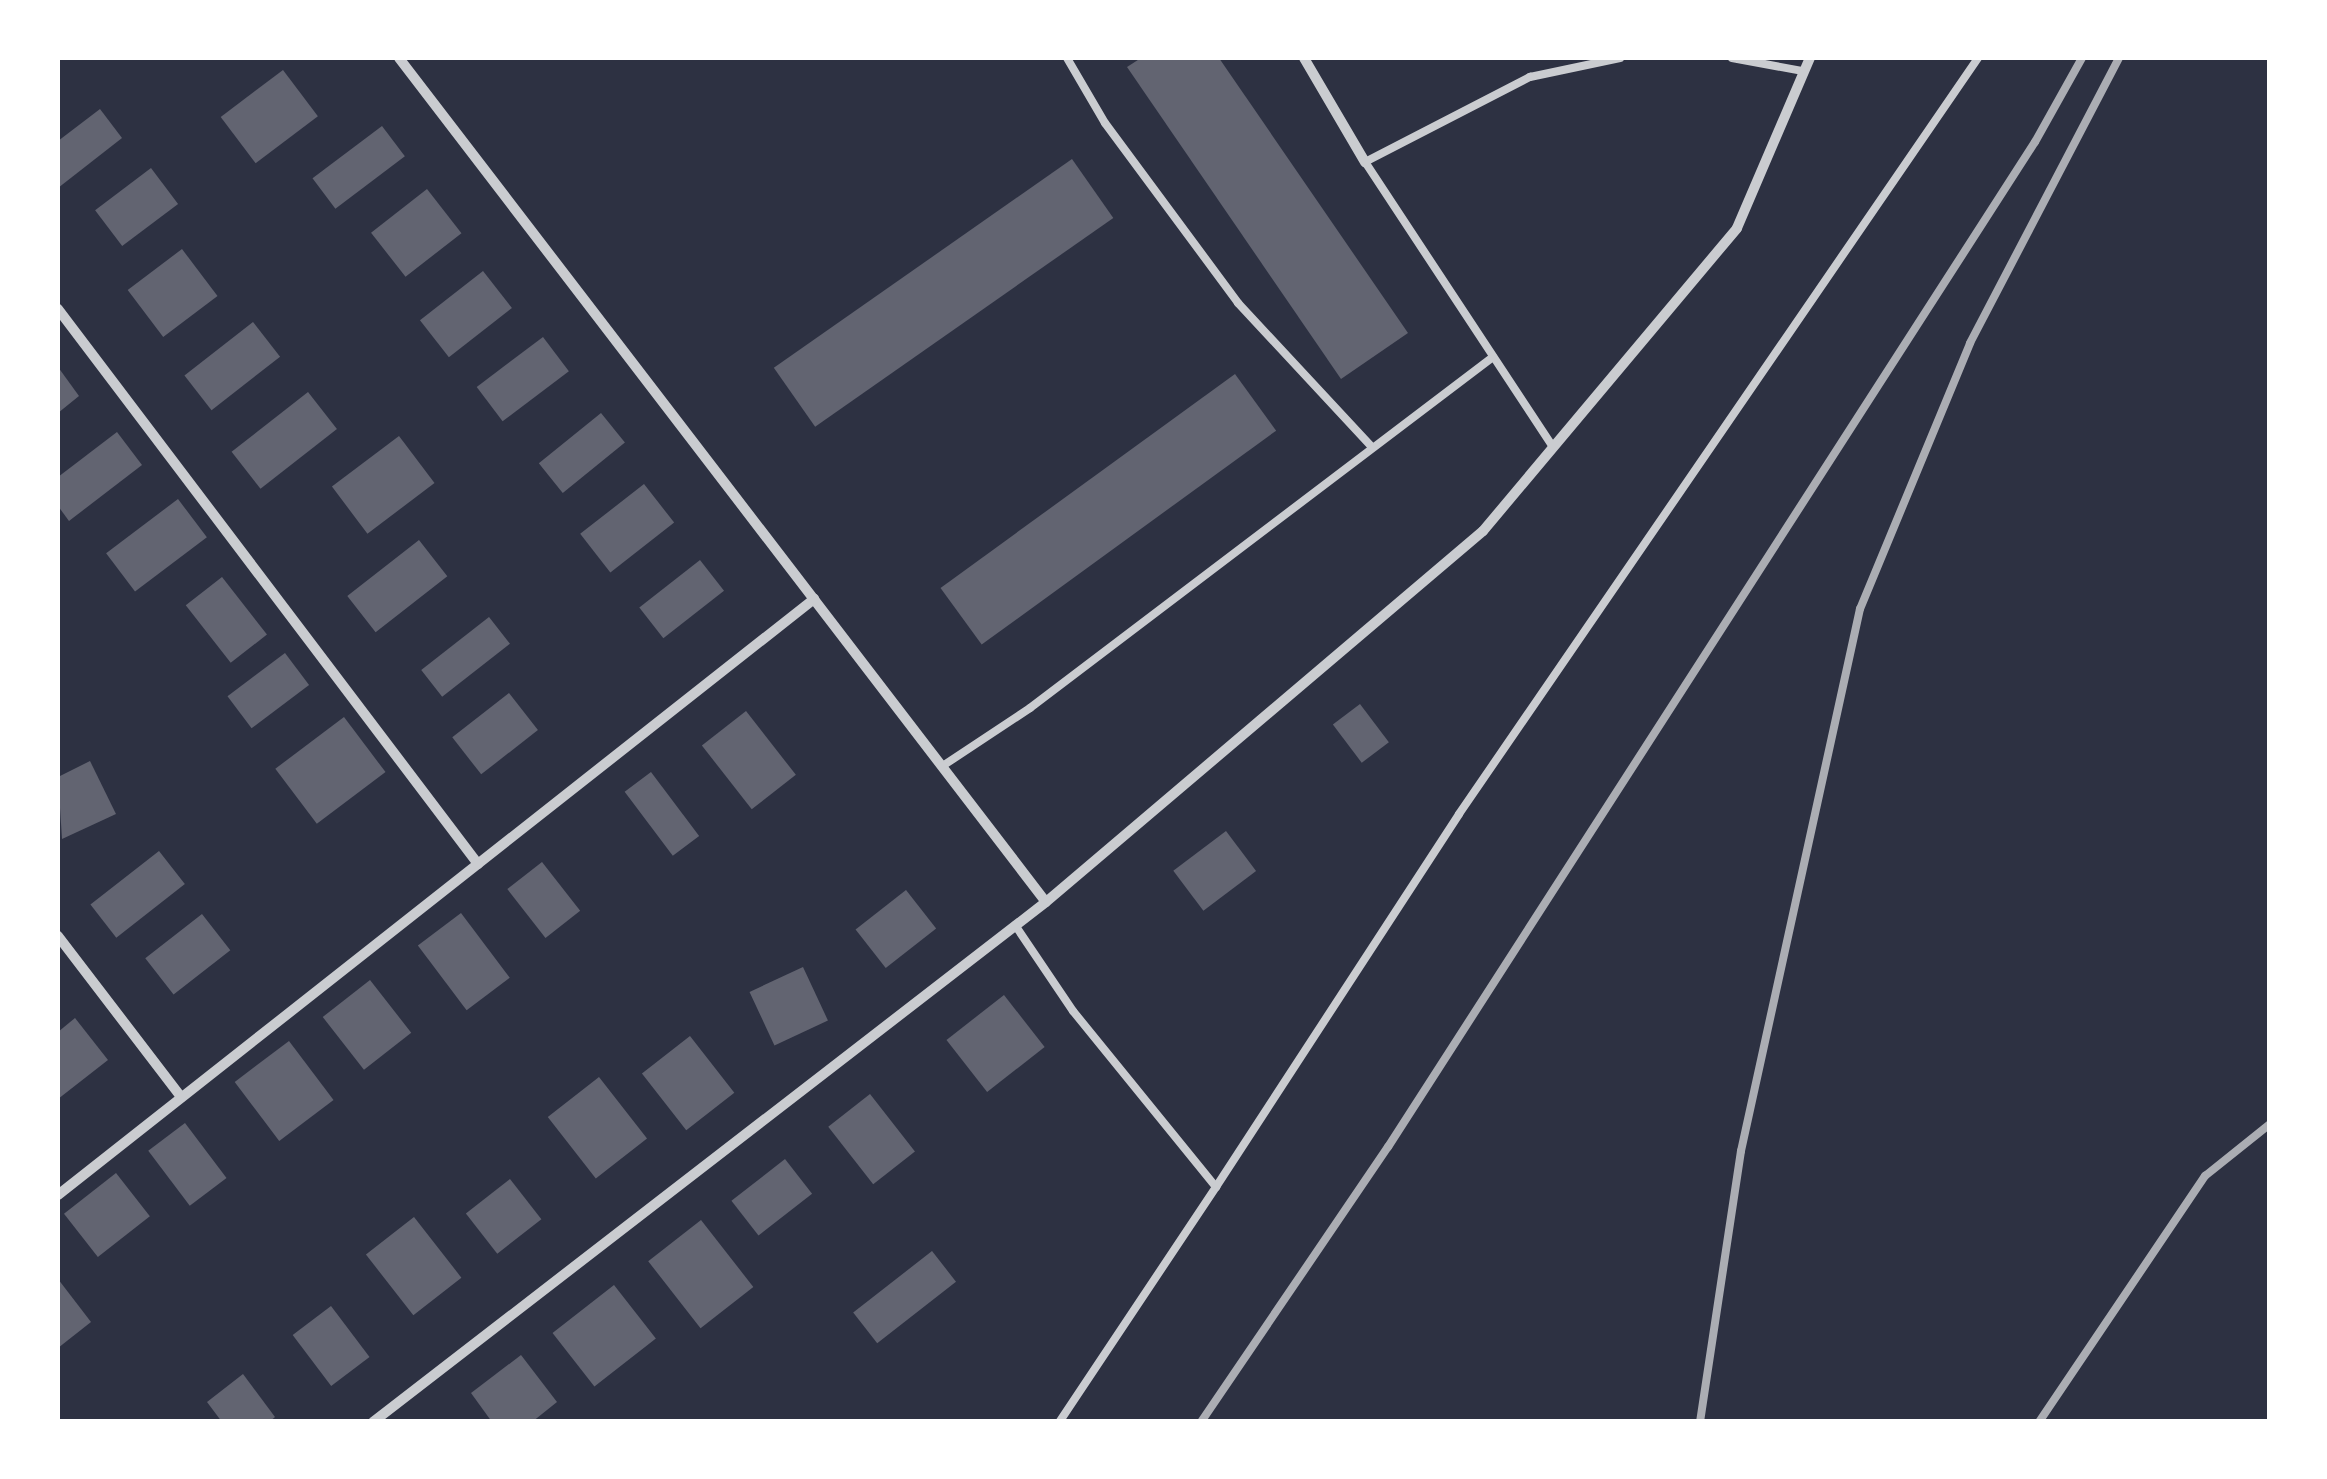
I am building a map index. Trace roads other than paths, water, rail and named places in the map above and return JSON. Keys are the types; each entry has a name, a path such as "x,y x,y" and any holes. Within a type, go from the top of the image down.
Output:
{"street":[{"path":"400,58 1046,902"},
{"path":"1304,58 1364,162"},
{"path":"372,1422 1046,902 1483,531 1737,228 1810,58"},
{"path":"58,309 478,864"},
{"path":"58,1194 814,599"},
{"path":"58,936 181,1098"}],"lane":[{"path":"1067,58 1104,122 1238,302 1371,446"},
{"path":"1553,447 1364,162 1530,78 1620,58"},
{"path":"1732,58 1802,71"},
{"path":"1058,1422 1470,798 1978,58"},
{"path":"944,765 1030,708 1493,356"},
{"path":"1015,926 1074,1011 1216,1186"}],"railway":[{"path":"1201,1422 1388,1147 2035,142 2082,58"},
{"path":"1700,1422 1741,1151 1860,609 1970,343 2119,58"},
{"path":"2039,1422 2205,1176 2270,1124"}]}
